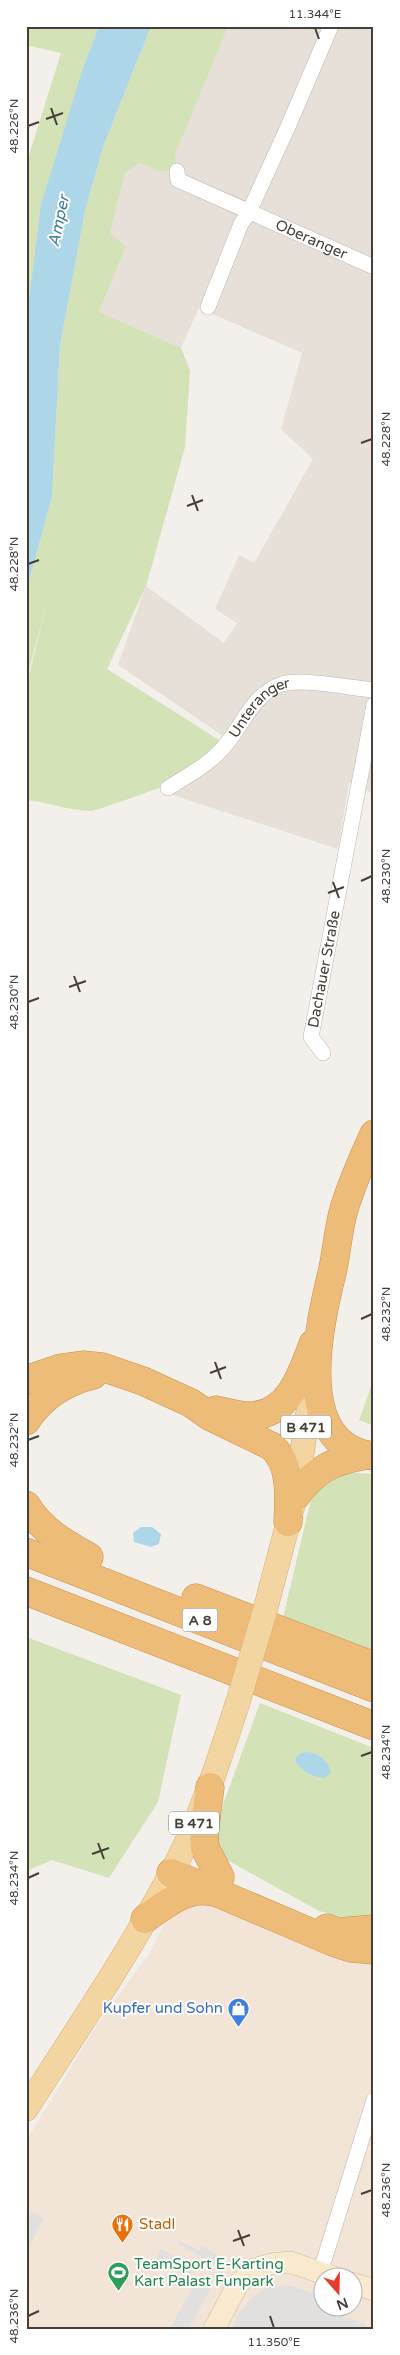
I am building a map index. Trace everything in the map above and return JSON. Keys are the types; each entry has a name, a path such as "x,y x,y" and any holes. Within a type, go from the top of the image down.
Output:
{"highway":[{"name":"B 471","path":"316,1357 322,1317 344,1210 374,1134"},
{"name":"B 471","path":"332,1272 374,1182"},
{"path":"217,1414 251,1416 262,1414 279,1406 297,1382 322,1317"},
{"path":"316,1357 322,1413 327,1426 343,1445 370,1456"},
{"path":"26,1380 61,1368 102,1367 144,1381 217,1414 279,1452 286,1470 291,1509"},
{"path":"26,1421 42,1400 58,1388 79,1378 94,1374 125,1375"},
{"path":"291,1509 306,1481 324,1467 348,1459 370,1456"},
{"path":"26,1505 35,1519 46,1530 89,1557"},
{"path":"26,1533 374,1666"},
{"name":"A 8","path":"26,1552 374,1688"},
{"name":"A 8","path":"26,1591 374,1726"},
{"path":"347,1717 374,1736"},
{"path":"210,1787 204,1833 206,1848 220,1886 333,1942 351,1948 374,1950"},
{"path":"175,1866 314,1924 339,1932 374,1929"},
{"path":"138,1930 174,1899 192,1892 207,1891 220,1886"}],"main road":[{"name":"B 471","path":"26,2110 138,1930 175,1866 210,1787 264,1614 291,1509 316,1357"}],"street":[{"path":"208,307 241,224 249,212 287,129 331,26"},
{"name":"Oberanger","path":"177,171 178,180 374,267"},
{"name":"Unteranger","path":"168,788 204,766 223,748 260,696 282,684 300,682 374,690"},
{"name":"Dachauer Straße","path":"323,1053 312,1037 374,705"},
{"path":"330,2268 374,2100"},
{"path":"214,2329 238,2284 254,2269 271,2264 290,2262 312,2270"},
{"path":"362,2286 374,2290"}],"shaded area":[{"path":"227,26 374,26 374,794 349,783 338,849 170,794 226,738 118,665 146,586 224,643 237,623 215,609 239,555 254,563 313,459 281,429 302,353 199,308 181,348 99,312 126,248 110,233 125,173 139,163 158,171 175,155"},
{"path":"192,1897 374,1954 374,2329 26,2329 26,2141 98,2023 149,1954 174,1905"},
{"path":"26,2210 44,2218 26,2253"},
{"path":"179,2241 199,2250 202,2246 224,2259 220,2267 178,2244"},
{"path":"161,2249 195,2267 190,2275 156,2258"},
{"path":"199,2275 213,2283 189,2329 170,2329"},
{"path":"287,2285 312,2293 312,2318 349,2318 367,2324 365,2329 232,2329 239,2313 252,2298 267,2287"}],"green space":[{"path":"26,26 99,26 83,68 33,277 26,326 26,165 61,53 26,45"},
{"path":"151,26 228,26 175,155 177,171 158,171 139,163 125,173 110,233 126,247 99,312 181,348 190,371 185,447 146,586 107,669 219,740 195,767 178,780 106,807 83,811 26,800 26,687 48,599 26,681 26,592 52,497 60,346 85,211 103,147"},
{"path":"374,1379 374,1426 359,1420"},
{"path":"342,1472 374,1474 374,1654 282,1622 311,1499 314,1492"},
{"path":"26,1637 181,1695 158,1802 109,1878 52,1860 26,1871"},
{"path":"260,1703 374,1748 374,1916 347,1918 319,1911 218,1855 215,1836 224,1802"}],"water":[{"name":"Amper","path":"99,26 151,26 103,147 85,211 60,346 52,497 26,592 26,326 41,205 83,68"},
{"path":"141,1527 152,1527 161,1534 159,1544 151,1547 134,1542 133,1533"},
{"path":"304,1752 314,1753 321,1757 327,1763 331,1772 324,1778 311,1775 303,1770 295,1760 298,1755"}],"place":[{"name":"Kupfer und Sohn","path":"239,2027"},
{"name":"Stadl","path":"123,2243"},
{"name":"TeamSport E-Karting Kart Palast Funpark","path":"118,2292"}]}
